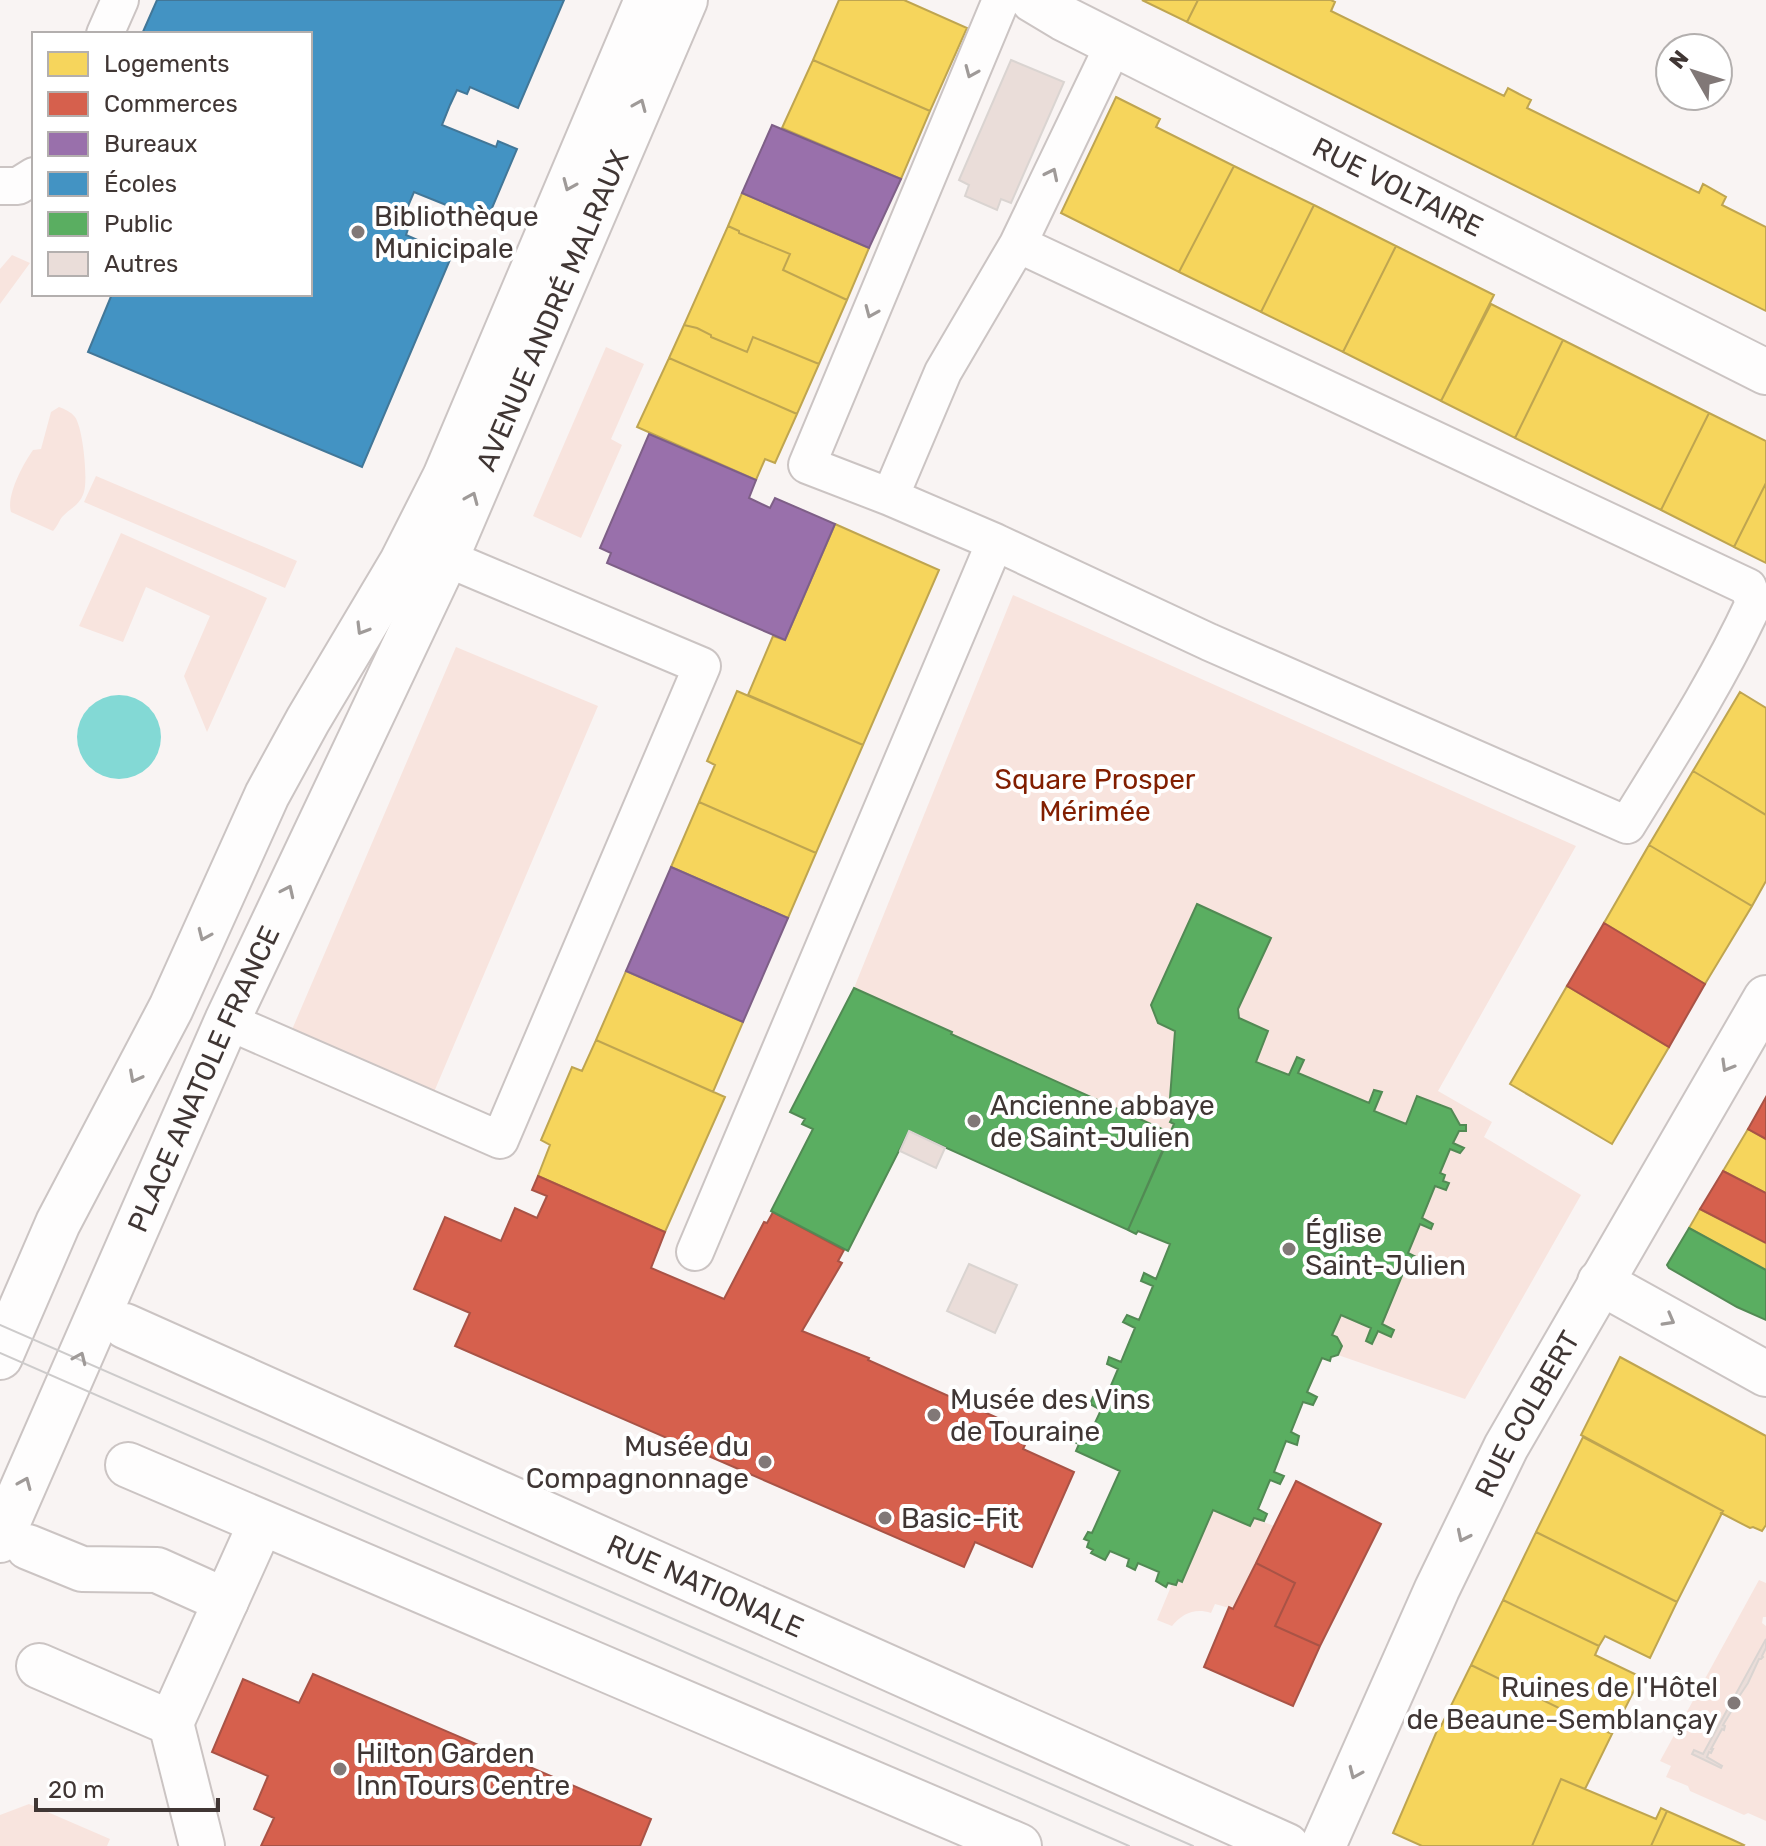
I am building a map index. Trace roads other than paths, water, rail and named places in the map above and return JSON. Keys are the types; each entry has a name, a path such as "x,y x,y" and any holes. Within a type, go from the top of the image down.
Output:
{"street":[{"name":"AVENUE ANDRÉ MALRAUX","path":"402,562 445,477 647,0"},
{"name":"AVENUE ANDRÉ MALRAUX","path":"416,620 446,558 685,0"},
{"name":"RUE VOLTAIRE","path":"1030,1 1766,372"},
{"name":"PLACE ANATOLE FRANCE","path":"0,1357 58,1223 171,1008 267,795 402,562"},
{"name":"PLACE ANATOLE FRANCE","path":"14,1544 227,1021 416,620"},
{"name":"RUE COLBERT","path":"1323,1846 1437,1589 1499,1461 1766,998"},
{"path":"1600,1282 1766,1374"},
{"name":"RUE NATIONALE","path":"125,1326 1287,1846"},
{"path":"128,1465 1019,1846"},
{"path":"202,1846 171,1723 261,1523"},
{"path":"14,1544 82,1569 157,1570 226,1601"},
{"path":"39,1666 171,1723"}],"lane":[{"path":"106,32 120,0"},
{"path":"1018,244 1748,587 1754,603 1735,645 1699,710 1627,825 1209,642 995,542 807,465 1030,1"},
{"path":"890,497 943,372 1018,244 1114,44"},
{"path":"0,186 18,186 32,177"},
{"path":"695,1252 995,542"},
{"path":"227,1021 500,1140 702,666 446,558"}],"water":[{"path":"119,695 135,698 154,714 161,737 158,753 142,772 119,779 103,776 84,760 77,737 80,721 96,702"}],"tram line":[{"path":"0,1325 1193,1846"},
{"path":"0,1353 1129,1846"}],"place":[{"name":"Bibliothèque Municipale","path":"358,232"},
{"name":"Ancienne abbaye de Saint-Julien","path":"974,1121"},
{"name":"Église Saint-Julien","path":"1289,1249"},
{"name":"Musée des Vins de Touraine","path":"934,1415"},
{"name":"Musée du Compagnonnage","path":"765,1462"},
{"name":"Basic-Fit","path":"885,1518"},
{"name":"Ruines de l'Hôtel de Beaune-Semblançay","path":"1734,1703"},
{"name":"Hilton Garden Inn Tours Centre","path":"340,1769"}],"park label":[{"name":"Square Prosper Mérimée","path":"1095,795"}]}
